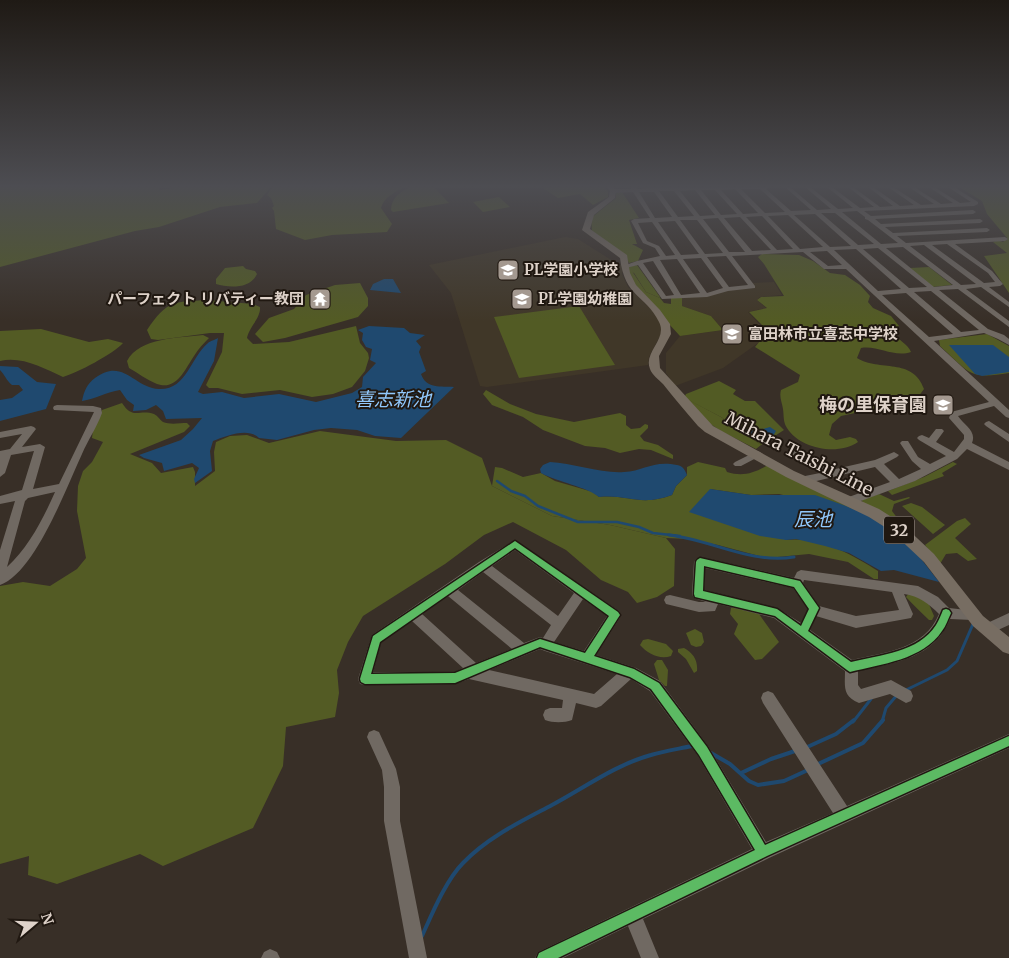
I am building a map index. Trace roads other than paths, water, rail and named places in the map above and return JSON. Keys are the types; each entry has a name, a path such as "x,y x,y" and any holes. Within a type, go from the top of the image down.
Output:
{"main road":[{"name":"Mihara Taishi Line","path":"588,232 621,254 632,286 657,312 665,324 666,334 654,356 654,369 702,423 710,430 804,480 886,520 905,534 929,558 969,615 1009,647"}],"street":[{"path":"639,232 645,242 657,247 664,258"},
{"path":"661,232 705,295"},
{"path":"685,232 727,288"},
{"path":"639,262 664,298 705,295 727,288 752,287 709,232"},
{"path":"732,232 750,253"},
{"path":"756,232 774,251"},
{"path":"781,232 801,250 826,268 847,267"},
{"path":"809,232 1009,415"},
{"path":"837,232 959,335"},
{"path":"863,232 984,331 1001,337 1009,343"},
{"path":"886,232 1009,325"},
{"path":"946,232 959,241"},
{"path":"890,235 952,232"},
{"path":"989,232 995,239"},
{"path":"626,266 655,258 1005,239"},
{"path":"875,292 1000,284 990,272 947,242"},
{"path":"925,243 1009,305 1000,310 989,311"},
{"path":"655,258 679,297"},
{"path":"927,340 984,331"},
{"path":"850,502 954,457 966,444 969,434 954,418 954,414 996,403"},
{"path":"0,580 26,556 63,487 98,413 98,410 93,409 57,408"},
{"path":"0,435 31,429 7,453 0,473"},
{"path":"993,429 1009,439"},
{"path":"939,432 926,440 954,457"},
{"path":"905,443 915,459 929,469"},
{"path":"966,444 1009,466"},
{"path":"0,570 20,500 27,492 40,447 7,453"},
{"path":"791,453 830,474"},
{"path":"738,464 757,454"},
{"path":"804,480 876,463 894,455"},
{"path":"876,463 897,483"},
{"path":"0,500 63,487"},
{"path":"586,658 615,615 515,544 376,639 365,679 455,678 540,643 545,644 586,658 629,672 655,686 703,751 763,852"},
{"path":"803,632 814,608 797,584 700,562 698,594 777,613 850,667 852,672 851,688 859,696 900,692"},
{"path":"483,565 559,624"},
{"path":"797,584 802,575 918,591 926,595 946,613 969,615"},
{"path":"813,610 856,622 908,614 896,588"},
{"path":"448,590 523,650"},
{"path":"545,644 582,591"},
{"path":"670,600 699,607 711,607 713,598"},
{"path":"850,667 918,649 930,641 936,634 946,613"},
{"path":"413,614 471,671 596,701 629,672"},
{"path":"987,629 1009,619"},
{"path":"550,715 567,715 571,695"},
{"path":"768,698 844,816"},
{"path":"374,736 389,769 392,787 392,821 418,958"},
{"path":"544,958 763,852 1009,741"},
{"path":"633,916 650,958"}],"water":[{"path":"384,279 393,279 401,293 370,290 373,284"},
{"name":"喜志新池","path":"369,326 404,328 410,333 425,335 416,341 421,347 419,352 426,371 421,374 423,379 434,386 454,387 401,438 375,436 357,430 331,428 314,430 277,440 259,438 249,433 237,434 213,441 210,451 212,471 195,483 194,479 199,468 192,463 164,471 162,463 139,455 181,440 202,418 166,419 163,411 156,405 146,410 133,411 134,405 127,400 120,390 82,401 86,388 92,380 105,372 121,372 150,387 168,388 182,379 208,343 218,338 214,361 198,392 203,394 222,392 244,398 279,394 316,402 352,393 362,387 363,377 376,363 370,360 372,349 366,347 362,340 363,333 358,330"},
{"path":"949,345 993,345 1009,357 1009,372 982,376 975,374"},
{"path":"0,366 18,367 37,382 56,384 46,409 0,421 0,400 12,398 23,390 19,385 12,385 10,383 0,370"},
{"path":"770,427 776,431 773,436 764,442 752,437 745,431 746,429 755,431"},
{"path":"550,462 616,472 669,464 681,466 687,475 676,486 672,495 661,498 642,500 599,497 587,490 541,473 540,469 543,465"},
{"name":"辰池","path":"710,489 751,495 815,495 846,506 870,516 883,524 918,555 939,582 894,570 881,571 849,553 796,539 786,540 760,536 689,512"}],"waterway":[{"path":"497,481 511,491 525,496 538,506 578,522 617,522 639,527 653,533 680,536"},
{"path":"669,535 762,557 794,557"},
{"path":"906,690 947,670 957,661 973,624"},
{"path":"882,721 886,708 897,695"},
{"path":"853,722 871,699"},
{"path":"805,748 836,734 854,720"},
{"path":"818,764 863,743 882,721"},
{"path":"422,936 451,878 463,863 483,845 516,824 625,765 638,759 692,746"},
{"path":"741,773 771,759 795,751"},
{"path":"711,753 730,764 749,781 758,785 784,781 808,770"}],"place":[{"name":"PL学園小学校","path":"508,270"},
{"name":"パーフェクト リバティー教団","path":"320,299"},
{"name":"PL学園幼稚園","path":"522,299"},
{"name":"富田林市立喜志中学校","path":"732,334"},
{"name":"梅の里保育園","path":"943,405"}]}
